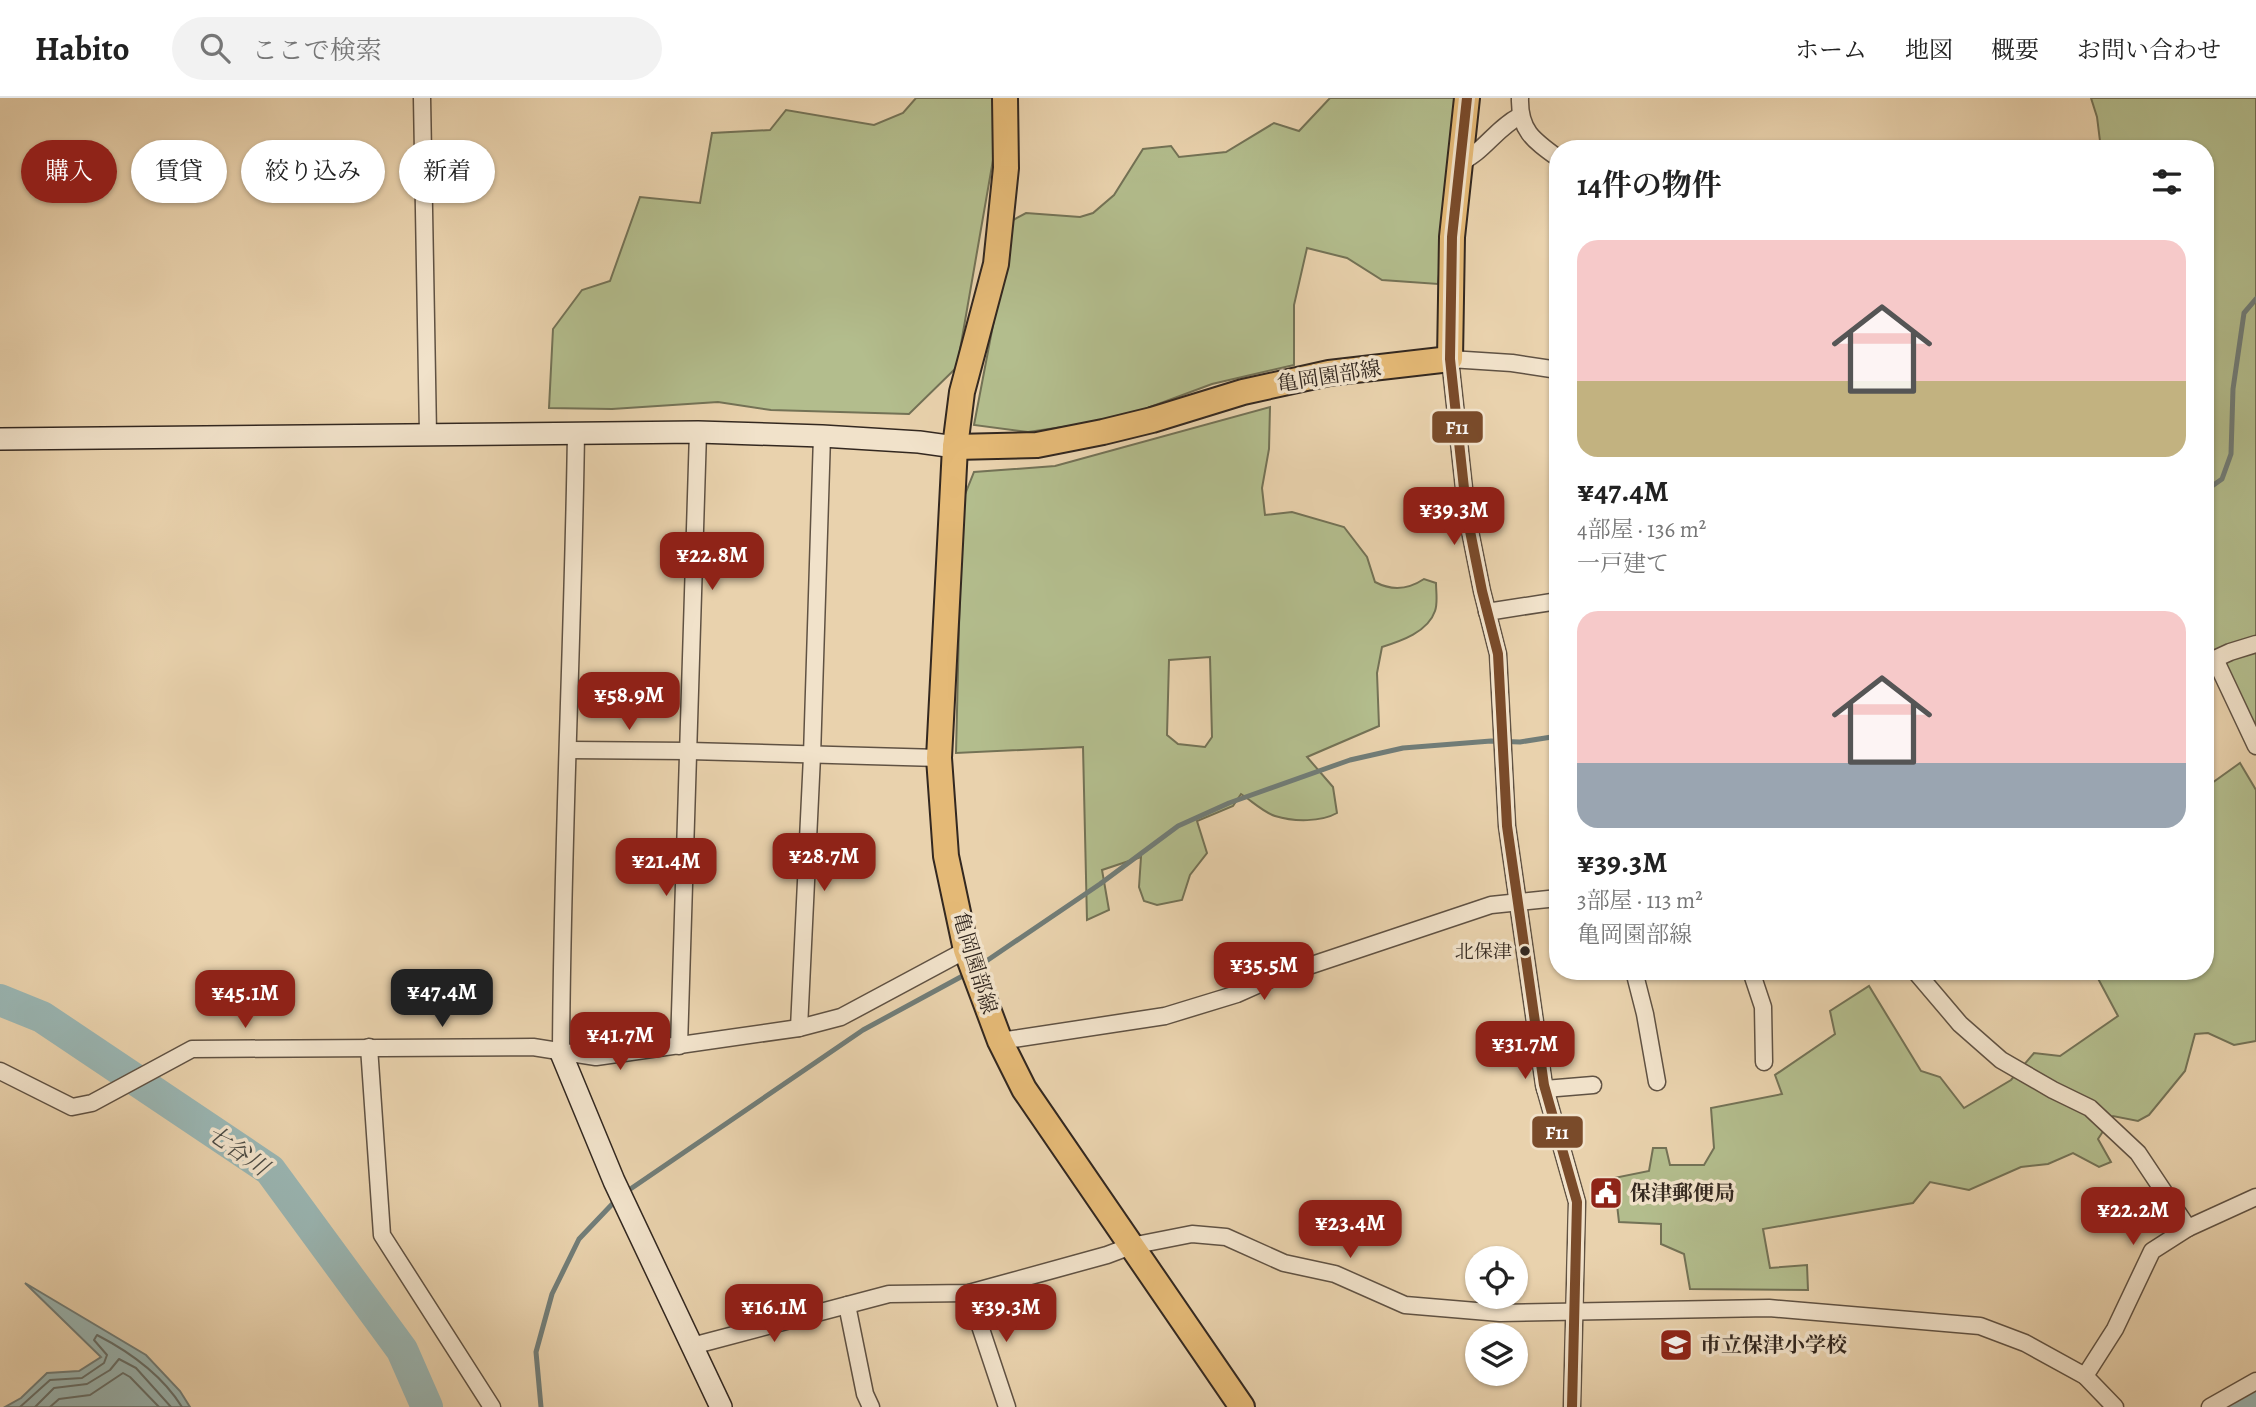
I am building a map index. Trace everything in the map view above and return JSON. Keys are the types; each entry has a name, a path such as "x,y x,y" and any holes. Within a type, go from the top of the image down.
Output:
{"main road":[{"name":"亀岡園部線","path":"1005,98 1006,168 996,264 962,392 955,447 939,758 946,856 967,953 1000,1041 1024,1089 1241,1407"},
{"path":"1450,359 1452,237 1467,98"},
{"name":"亀岡園部線","path":"955,447 1037,445 1128,426 1243,392 1329,373 1450,359"}],"street":[{"path":"422,98 428,434"},
{"path":"1520,98 1520,116 1534,141 1549,152"},
{"path":"1460,163 1472,157 1495,133 1520,116"},
{"path":"1549,369 1450,359 1467,516 1498,654 1507,826 1545,1090 1577,1202 1572,1407"},
{"path":"0,439 698,432 822,436 955,447"},
{"path":"679,1046 698,432"},
{"path":"576,433 569,750 562,894 561,1053 614,1181 721,1407"},
{"path":"799,1028 822,436"},
{"path":"1487,612 1549,602"},
{"path":"2214,659 2256,644"},
{"path":"2214,668 2256,746"},
{"path":"569,750 939,758"},
{"path":"1000,1041 1166,1016 1237,994 1273,978 1417,928 1491,905 1549,899"},
{"path":"0,1071 72,1107 92,1103 192,1049 533,1047 596,1057 799,1028 841,1017 967,953"},
{"path":"1636,980 1657,1082"},
{"path":"1754,980 1763,1007 1764,1062"},
{"path":"1923,980 1960,1024 2001,1060 2090,1108 2138,1153 2188,1228"},
{"path":"369,1047 382,1235 492,1407"},
{"path":"1545,1090 1593,1085"},
{"path":"2085,1376 2115,1329 2152,1251 2188,1228 2256,1197"},
{"path":"692,1346 888,1294 969,1293 1131,1246 1192,1234 1226,1237 1284,1263 1335,1274 1405,1305 1500,1312 1769,1308 1980,1326 2025,1343 2085,1376 2115,1407"},
{"path":"969,1293 1007,1407"},
{"path":"847,1305 865,1394 871,1407"},
{"path":"2210,1407 2256,1381"}],"green space":[{"path":"916,98 993,98 993,160 957,367 909,414 771,410 718,402 612,409 549,408 553,329 582,290 610,281 640,197 700,203 712,133 770,130 786,110 874,125 903,113"},
{"path":"1330,98 1457,98 1438,284 1382,280 1347,258 1307,248 1294,305 1294,365 1212,384 1118,419 1028,432 974,425 1013,220 1026,213 1080,217 1093,213 1114,195 1143,149 1171,146 1179,157 1226,152 1274,123 1299,131"},
{"path":"2091,98 2256,98 2256,731 2243,702 2214,662 2214,140 2100,140"},
{"path":"1270,407 1269,449 1262,488 1265,515 1292,512 1344,527 1367,557 1375,582 1381,585 1400,588 1424,579 1436,583 1436,608 1426,625 1413,635 1382,647 1377,673 1379,726 1307,757 1333,787 1337,813 1315,819 1282,818 1266,812 1241,794 1233,806 1197,821 1207,853 1190,875 1182,900 1157,905 1144,901 1139,887 1141,857 1102,870 1109,910 1087,920 1083,747 956,753 962,502 974,472 1055,466","holes":["1210,657 1212,737 1205,747 1178,744 1167,735 1169,660"]},
{"path":"2240,763 2256,790 2256,1041 2234,1045 2208,1033 2195,1034 2185,1071 2149,1115 2138,1121 2113,1116 2098,1139 2111,1162 2099,1167 2073,1153 2048,1164 2021,1167 1969,1190 1930,1182 1913,1203 1763,1229 1770,1268 1807,1265 1808,1290 1690,1289 1684,1254 1661,1244 1661,1224 1619,1222 1614,1178 1649,1171 1653,1148 1666,1148 1670,1165 1704,1165 1714,1148 1711,1108 1782,1094 1775,1075 1835,1034 1830,1011 1869,986 1921,1071 1940,1077 1964,1108 2011,1080 2034,1053 2060,1056 2118,1016 2099,980 2214,980 2214,782"}],"water":[{"path":"25,1283 146,1355 180,1391 190,1407 5,1407 21,1398 47,1373 79,1371 101,1357"}],"waterway":[{"path":"2214,485 2222,479 2231,454 2233,389 2244,313 2256,299"},
{"path":"979,966 1100,884 1178,826 1229,803 1350,760 1403,748 1491,741 1520,742 1549,737"},
{"path":"626,1192 863,1030 968,973"},
{"name":"七谷川","path":"0,1000 42,1017 270,1170 402,1350 427,1407"},
{"path":"541,1407 536,1352 552,1294 579,1239 618,1198"},
{"path":"2246,1407 2256,1399"}],"transit line":[{"name":"F11","path":"1467,98 1452,237 1450,359 1467,516 1498,654 1507,826 1544,1085 1577,1202 1572,1407"}],"place":[{"name":"北保津","path":"1525,951"},
{"name":"保津郵便局","path":"1606,1193"},
{"name":"市立保津小学校","path":"1676,1345"}]}
